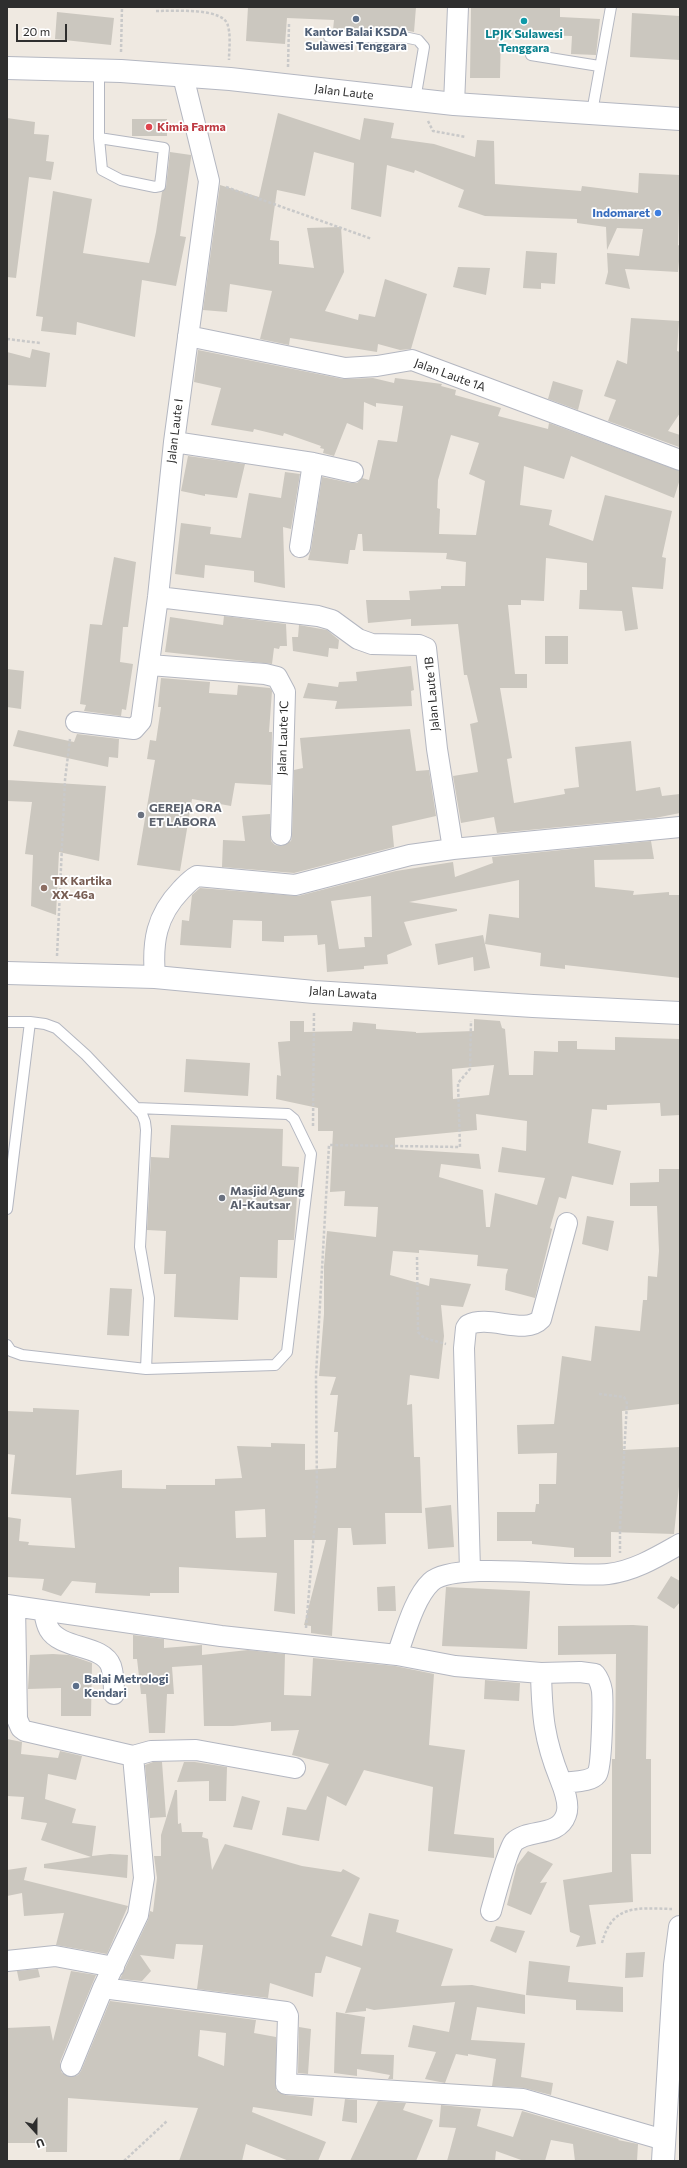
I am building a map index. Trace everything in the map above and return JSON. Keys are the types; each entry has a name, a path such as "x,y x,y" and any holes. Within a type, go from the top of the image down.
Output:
{"street":[{"path":"454,104 458,7"},
{"name":"Jalan Laute","path":"7,68 121,71 230,79 454,104 680,119"},
{"name":"Jalan Laute I","path":"74,728 134,730 141,720 150,665 174,442 209,181 182,76"},
{"name":"Jalan Laute 1A","path":"188,336 345,368 377,366 412,360 680,460"},
{"path":"174,442 313,463 353,472"},
{"path":"300,547 313,463"},
{"name":"Jalan Laute 1B","path":"158,597 318,616 332,620 358,639 372,644 419,645 426,648 437,749 453,849"},
{"name":"Jalan Laute 1C","path":"150,665 274,674 278,677 285,692 281,835"},
{"path":"155,977 154,961 158,924 173,899 191,879 197,876 296,885 410,855 453,849 680,827"},
{"name":"Jalan Lawata","path":"7,973 155,977 314,992 680,1013"},
{"path":"470,1571 464,1348 466,1328 472,1323 482,1321 523,1326 533,1325 541,1319 567,1222"},
{"path":"397,1655 421,1593 432,1581 444,1575 470,1571 607,1574 635,1567 680,1544"},
{"path":"295,1768 196,1750 151,1751 133,1756 35,1734 21,1728 17,1719 11,1605 221,1636 397,1655 455,1666 541,1673 580,1672 595,1674 602,1692 600,1758 598,1773 587,1780 562,1783"},
{"path":"44,1611 50,1630 58,1638 95,1652 106,1658 111,1665 114,1694"},
{"path":"491,1911 513,1844 523,1836 553,1829 561,1823 566,1815 566,1799 547,1741 542,1718 541,1673"},
{"path":"71,2066 102,1988 114,1967 138,1915 144,1878 133,1756"},
{"path":"102,1988 286,2012 288,2016 286,2084 523,2099 664,2150 680,1927"},
{"path":"7,1961 55,1956 114,1967"}],"lane":[{"path":"592,112 599,66 611,7"},
{"path":"329,36 404,38 418,40 424,47 419,100"},
{"path":"531,55 599,66"},
{"path":"99,71 99,138 102,170 121,180 155,187 160,186 164,148 99,138"},
{"path":"7,1022 30,1022 56,1028 86,1055 136,1108 145,1122 146,1130 140,1247 149,1298 146,1369"},
{"path":"7,1209 30,1022"},
{"path":"7,1345 11,1351 22,1355 146,1369 275,1365 283,1359 287,1352 310,1154 294,1119 288,1114 136,1108"}],"path":[{"path":"121,71 122,7"},
{"path":"156,11 212,13 222,17 228,24 230,79"},
{"path":"287,85 289,24"},
{"path":"419,100 433,131 466,137"},
{"path":"209,181 372,239"},
{"path":"7,339 40,343"},
{"path":"56,974 65,780 74,728"},
{"path":"313,1130 314,992"},
{"path":"324,1145 460,1147 458,1083 470,1069 471,1002"},
{"path":"305,1645 317,1496 316,1375 329,1145"},
{"path":"417,1257 418,1332 424,1338 464,1348"},
{"path":"599,1394 624,1397 627,1403 620,1525 620,1571"},
{"path":"602,1943 610,1921 626,1910 680,1909"},
{"path":"124,2161 167,2122"}],"building":[{"path":"248,7 416,7 414,32 404,30 333,30 334,20 287,18 285,44 246,41"},
{"path":"471,7 560,7 560,17 600,19 596,55 571,54 572,36 501,34 500,78 470,78"},
{"path":"57,12 114,18 111,45 55,39"},
{"path":"632,13 680,16 680,60 630,57"},
{"path":"278,113 360,140 364,118 394,123 391,138 434,144 475,157 477,140 494,141 495,184 581,191 582,186 638,193 639,173 680,175 678,245 680,246 680,250 678,272 625,269 630,289 605,284 608,272 607,253 639,256 643,229 617,228 607,250 606,227 577,223 577,219 485,216 458,207 464,190 415,170 414,173 387,165 381,217 351,209 354,163 314,152 305,196 277,190 270,240 279,241 279,264 314,268 307,228 341,227 344,272 325,311 358,320 359,314 375,317 385,279 427,294 411,349 400,350 378,344 377,352 290,338 289,345 260,339 272,291 230,284 227,312 203,310 220,185 259,197"},
{"path":"7,118 35,122 34,134 49,135 46,161 54,162 51,180 29,177 16,278 7,277"},
{"name":"Kimia Farma","path":"132,119 167,119 167,136 132,136"},
{"path":"170,152 191,155 180,236 186,237 176,286 142,280 135,337 77,322 76,335 41,331 43,317 36,316 53,191 92,199 83,253 149,263 156,232 162,192 166,187"},
{"path":"526,251 557,253 555,284 541,283 541,289 523,288"},
{"path":"458,267 490,268 486,295 453,287"},
{"path":"631,318 679,321 677,351 680,352 680,413 668,431 680,435 679,447 608,421 616,400 604,396 617,360 627,364"},
{"path":"32,349 50,353 46,387 7,385 7,352 30,358"},
{"path":"198,350 343,379 373,378 394,383 395,378 442,384 441,386 456,390 455,395 501,408 498,416 548,429 549,423 680,471 680,479 674,498 571,456 564,479 524,466 520,505 552,510 549,525 593,541 605,495 672,511 662,557 666,558 663,589 632,587 638,629 625,631 622,611 579,609 580,590 587,590 587,563 546,558 544,601 521,600 521,605 508,605 515,674 527,674 527,688 500,688 512,758 507,759 514,803 565,794 564,789 579,787 575,747 631,741 636,791 660,787 662,796 680,794 680,813 655,818 497,833 494,817 461,823 453,776 478,772 470,724 478,722 467,675 464,675 458,624 411,626 411,619 368,623 366,600 410,600 409,591 441,589 441,586 465,586 466,562 446,559 447,553 363,551 362,534 358,534 355,550 350,550 348,564 308,560 322,477 351,483 357,483 362,478 369,480 378,440 397,442 403,406 376,403 376,407 364,402 363,430 347,423 334,456 323,453 324,449 320,448 321,446 284,433 283,436 254,429 253,432 211,425 221,388 194,382","holes":["451,435 479,443 469,474 485,481 476,535 439,534 440,509 437,508 438,480"]},
{"path":"553,381 583,390 578,410 548,399"},
{"path":"188,456 245,464 237,498 205,494 205,496 181,491"},
{"path":"285,472 300,474 291,529 283,527 285,588 254,582 254,571 205,565 204,578 175,574 181,523 211,527 210,534 241,538 249,493 281,498"},
{"path":"114,557 136,562 128,627 123,627 120,662 133,664 126,710 122,709 121,716 84,711 86,705 80,704 90,624 102,625"},
{"path":"224,616 286,624 287,646 280,646 279,649 274,648 272,664 165,652 170,617 223,625"},
{"path":"299,625 327,630 339,640 338,649 329,648 328,657 293,651 292,637 298,637"},
{"path":"545,636 568,636 568,664 545,664"},
{"path":"411,666 414,690 411,691 412,706 335,709 337,701 303,698 308,683 338,687 339,682 357,681 356,672"},
{"path":"7,669 24,671 21,709 7,707"},
{"path":"161,678 210,682 209,693 237,695 238,685 270,688 272,691 269,732 272,732 271,785 235,783 231,806 192,799 180,871 137,865 155,760 147,759 150,740 156,741 161,707 158,707"},
{"path":"410,729 416,771 429,770 436,816 392,826 394,847 294,873 222,867 223,840 245,841 242,816 270,814 271,841 275,845 281,846 291,841 294,770 303,768 300,738"},
{"path":"18,730 74,742 77,734 119,739 118,758 109,757 108,767 13,746"},
{"path":"7,780 106,786 99,861 59,852 56,915 31,906 33,855 25,854 32,802 7,801"},
{"path":"651,841 654,859 594,860 595,887 634,891 633,895 669,892 669,895 680,895 680,978 565,965 565,969 540,966 541,953 485,944 489,914 519,918 519,880 409,902 457,909 457,911 404,922 412,945 387,955 388,964 364,966 364,969 327,972 325,944 318,945 317,935 284,936 284,942 262,941 262,921 233,920 231,948 180,945 182,920 189,921 192,895 200,888 298,896 396,871 453,862 455,877 493,863 492,857","holes":["371,896 372,937 364,937 365,947 339,949 331,901"]},
{"path":"483,935 490,968 474,971 473,957 438,965 435,944"},
{"path":"474,1019 500,1021 502,1028 505,1029 509,1075 533,1075 534,1051 558,1052 558,1041 577,1041 577,1049 615,1050 615,1037 680,1039 680,1115 661,1116 660,1103 607,1105 607,1110 592,1109 588,1143 621,1151 613,1185 572,1176 566,1199 559,1197 550,1228 552,1229 535,1298 505,1290 508,1269 477,1266 478,1255 419,1250 419,1253 393,1251 390,1275 429,1286 430,1278 471,1284 463,1307 441,1305 444,1336 439,1379 410,1375 407,1405 412,1404 414,1457 420,1457 422,1513 385,1513 386,1544 353,1545 351,1528 338,1528 332,1636 311,1633 311,1626 304,1625 326,1540 294,1540 295,1614 274,1611 277,1573 179,1567 179,1593 150,1593 150,1596 95,1593 96,1583 72,1581 61,1596 42,1590 44,1579 7,1577 7,1517 21,1519 19,1541 29,1542 28,1545 75,1548 71,1498 11,1494 15,1455 7,1454 7,1411 33,1412 33,1408 79,1410 76,1475 122,1470 122,1488 166,1489 166,1485 215,1485 215,1479 242,1478 237,1446 271,1447 271,1443 305,1444 305,1470 336,1468 338,1432 334,1432 338,1395 330,1395 336,1377 319,1376 324,1314 324,1266 327,1231 376,1237 378,1207 344,1206 345,1191 330,1192 333,1131 318,1131 318,1108 276,1099 277,1075 281,1076 278,1042 290,1041 290,1021 304,1021 304,1032 352,1031 353,1022 376,1024 376,1029 416,1033 474,1031","holes":["494,1065 489,1095 453,1099 452,1069","476,1114 527,1121 526,1151 502,1147 498,1172 545,1178 537,1205 495,1193 490,1227 486,1227 483,1190 439,1177 441,1164 481,1169 479,1154 395,1149 395,1138 477,1130","265,1509 266,1537 236,1538 235,1511"]},
{"path":"186,1059 250,1063 248,1096 184,1092"},
{"name":"Masjid Agung Al-Kautsar","path":"171,1125 283,1129 282,1166 299,1167 294,1240 278,1240 277,1278 240,1277 238,1320 174,1317 176,1274 164,1274 166,1231 147,1230 151,1157 169,1158"},
{"path":"659,1169 680,1169 680,1404 622,1411 623,1450 680,1447 680,1477 674,1534 611,1532 611,1557 574,1557 574,1548 532,1544 532,1541 497,1541 497,1512 535,1512 536,1504 539,1504 539,1484 556,1484 557,1453 518,1454 517,1425 554,1424 562,1356 591,1361 595,1326 640,1331 643,1300 647,1300 648,1276 657,1277 659,1251 657,1206 630,1206 630,1183 659,1182"},
{"path":"587,1216 614,1221 608,1251 582,1244"},
{"path":"110,1288 132,1289 129,1336 107,1335"},
{"path":"451,1505 454,1547 428,1549 425,1508"},
{"path":"671,1576 680,1581 680,1602 674,1609 657,1598"},
{"path":"395,1586 396,1611 378,1611 377,1587"},
{"path":"446,1587 530,1591 527,1649 442,1646"},
{"path":"558,1626 648,1626 646,1759 651,1759 651,1854 631,1854 633,1902 589,1905 596,1944 576,1947 580,1936 570,1932 563,1880 612,1872 612,1759 615,1759 616,1654 558,1655"},
{"path":"133,1635 164,1639 164,1648 202,1645 202,1655 248,1650 285,1654 284,1695 311,1696 313,1658 395,1666 434,1674 429,1745 465,1750 454,1834 494,1838 494,1858 428,1851 433,1787 364,1770 346,1806 327,1796 319,1841 282,1835 287,1807 306,1810 329,1764 292,1755 299,1730 271,1731 271,1722 233,1726 204,1726 202,1665 172,1667 174,1694 167,1694 165,1733 149,1733 146,1694 141,1694 137,1659 133,1659"},
{"name":"Balai Metrologi Kendari","path":"30,1655 69,1655 92,1663 91,1716 61,1716 61,1688 28,1689"},
{"path":"485,1680 520,1683 519,1701 484,1699"},
{"path":"7,1739 22,1742 21,1754 58,1758 60,1751 82,1756 76,1780 48,1774 45,1799 76,1809 72,1823 96,1826 92,1856 110,1854 128,1855 127,1878 44,1868 44,1864 91,1857 41,1840 47,1823 21,1819 24,1797 7,1796"},
{"path":"153,1762 162,1762 166,1817 150,1818 145,1765"},
{"path":"184,1762 195,1762 227,1767 226,1801 209,1801 209,1781 177,1782"},
{"path":"175,1790 177,1790 178,1824 181,1823 182,1832 203,1832 202,1837 208,1839 212,1870 225,1844 302,1866 341,1872 343,1869 360,1878 331,1936 362,1946 369,1913 399,1920 396,1932 453,1949 441,1986 472,1985 525,1995 525,2014 477,2007 471,2040 525,2043 521,2077 553,2083 551,2095 524,2088 492,2086 496,2059 468,2054 468,2056 456,2054 445,2083 425,2079 436,2052 408,2047 413,2025 449,2032 455,2002 374,2010 366,2008 366,2011 345,2013 361,1968 326,1956 321,1973 315,1973 313,1997 270,1983 268,1998 197,1989 203,1945 176,1944 174,1959 140,1955 151,1971 142,1981 120,1979 148,1920 150,1911 153,1912 157,1878 154,1856 161,1856 161,1835"},
{"path":"242,1796 260,1801 252,1830 233,1827"},
{"path":"528,1851 553,1864 540,1883 547,1882 531,1915 507,1905 517,1865"},
{"path":"27,1867 24,1880 128,1906 107,1954 56,1945 64,1913 24,1916 22,1893 7,1896 7,1870"},
{"path":"496,1926 525,1931 516,1953 490,1941"},
{"path":"645,1952 643,1977 625,1978 626,1953"},
{"path":"529,1961 570,1966 568,1982 623,1987 623,2012 576,2010 576,2000 526,1995"},
{"path":"38,1969 40,1977 19,1981 17,1971"},
{"path":"71,1971 96,1975 60,2062 62,2073 72,2077 78,2075 81,2071 110,2001 256,2020 254,2033 276,2037 276,2090 285,2095 314,2098 312,2116 253,2107 252,2112 326,2142 318,2161 289,2161 246,2144 242,2161 179,2161 198,2108 68,2098 67,2152 46,2152 46,2143 7,2143 7,2028 50,2026 53,2041","holes":["200,2030 226,2033 224,2066 198,2056"]},
{"path":"336,2012 365,2017 361,2054 394,2055 393,2079 388,2079 390,2075 357,2069 357,2076 334,2073"},
{"path":"299,2027 311,2029 308,2074 298,2073"},
{"path":"345,2099 357,2100 357,2123 342,2121"},
{"path":"378,2101 406,2103 403,2110 433,2120 416,2161 350,2161"},
{"path":"441,2105 481,2109 477,2126 513,2137 522,2111 619,2139 618,2140 638,2144 637,2161 575,2161 573,2144 551,2140 545,2161 524,2161 496,2151 495,2161 447,2161 456,2128 439,2127"}],"place":[{"name":"Kantor Balai KSDA Sulawesi Tenggara","path":"356,19"},
{"name":"LPJK Sulawesi Tenggara","path":"524,21"},
{"name":"Kimia Farma","path":"149,127"},
{"name":"Indomaret","path":"658,213"},
{"name":"GEREJA ORA ET LABORA","path":"141,815"},
{"name":"TK Kartika XX-46a","path":"44,888"},
{"name":"Masjid Agung Al-Kautsar","path":"222,1198"},
{"name":"Balai Metrologi Kendari","path":"76,1686"}]}
